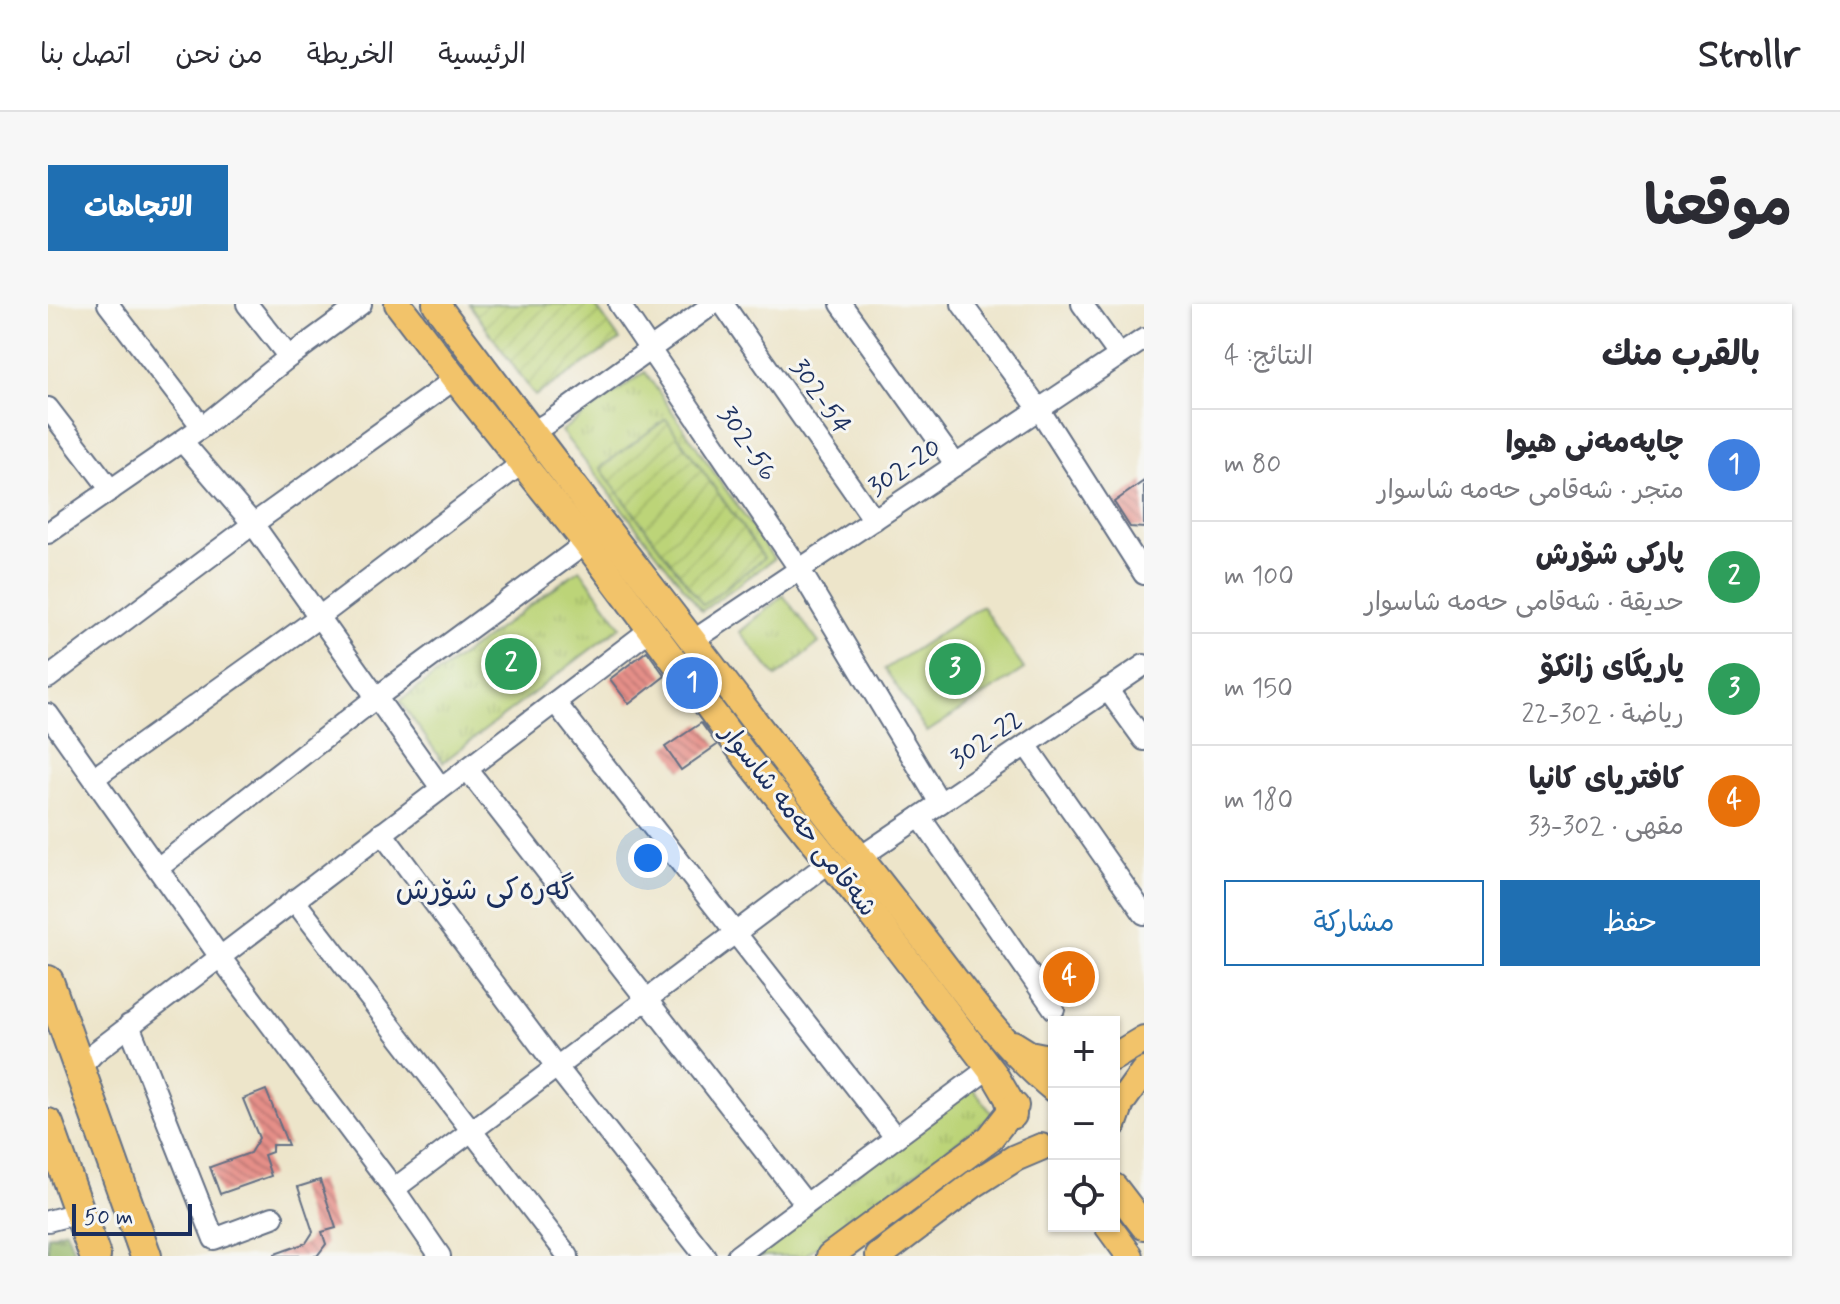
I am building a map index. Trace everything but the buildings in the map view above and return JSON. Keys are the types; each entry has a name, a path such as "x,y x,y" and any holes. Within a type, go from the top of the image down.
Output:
{"highway":[{"path":"48,981 146,1256"},
{"path":"48,1124 95,1256"}],"main road":[{"name":"شەقامی حەمە شاسوار","path":"398,304 586,543 827,860 886,911 1026,1065 1048,1084"},
{"name":"شەقامی حەمە شاسوار","path":"436,304 531,433 694,640 859,858 886,911 1003,1087 1018,1133 1024,1140 1044,1149"},
{"path":"999,1035 1029,1054 1048,1058"},
{"path":"1117,1088 1144,1071"},
{"path":"1120,1106 1144,1071"},
{"path":"830,1256 990,1138 1027,1091 1048,1087"},
{"path":"879,1256 974,1184 1015,1158 1044,1149"},
{"path":"959,1162 974,1184"},
{"path":"1120,1192 1144,1226"},
{"path":"1111,1232 1124,1254"}],"street":[{"path":"108,304 202,427"},
{"path":"247,304 289,357"},
{"path":"48,533 202,427 361,304"},
{"name":"302-56","path":"619,304 800,570 940,803"},
{"path":"531,433 713,304"},
{"name":"302-54","path":"723,304 874,520"},
{"path":"841,304 956,465"},
{"path":"962,304 1039,409 1144,574"},
{"path":"1082,304 1119,355"},
{"name":"302-20","path":"694,640 1144,339"},
{"path":"48,678 253,524 455,379"},
{"path":"48,408 111,490"},
{"path":"182,441 253,524 441,788"},
{"path":"94,778 319,617 521,461"},
{"path":"158,868 377,697 586,543"},
{"path":"80,1068 129,1025 651,629"},
{"name":"302-22","path":"859,858 1144,665"},
{"path":"1107,689 1144,740"},
{"path":"555,702 895,1137"},
{"path":"48,714 220,957 394,1189 440,1256"},
{"path":"1026,745 1144,914"},
{"path":"467,769 806,1204"},
{"path":"920,817 1054,1009"},
{"path":"382,833 556,1066 705,1256"},
{"path":"394,1189 819,870 827,860"},
{"path":"294,900 568,1256"},
{"path":"129,1025 214,1239 273,1217"},
{"path":"737,1256 989,1068"},
{"path":"48,1221 78,1213"}],"green space":[{"path":"469,304 594,304 620,340 535,396"},
{"path":"645,372 774,559 702,611 561,431"},
{"path":"666,419 764,558 703,605 600,468"},
{"path":"580,569 621,626 443,762 400,701"},
{"path":"783,595 819,643 776,677 740,632"},
{"path":"982,606 1024,669 927,732 885,669"},
{"path":"972,1087 993,1115 804,1256 748,1256"},
{"path":"66,1230 76,1256 48,1256 48,1236"}],"place":[{"name":"پارکی شۆرش","path":"511,664"},
{"name":"یاریگای زانکۆ","path":"955,669"},
{"name":"چاپەمەنی هیوا","path":"692,683"},
{"name":"کافتریای کانیا","path":"1069,977"}],"district":[{"name":"گەرەکی شۆرش","path":"485,890"}]}
